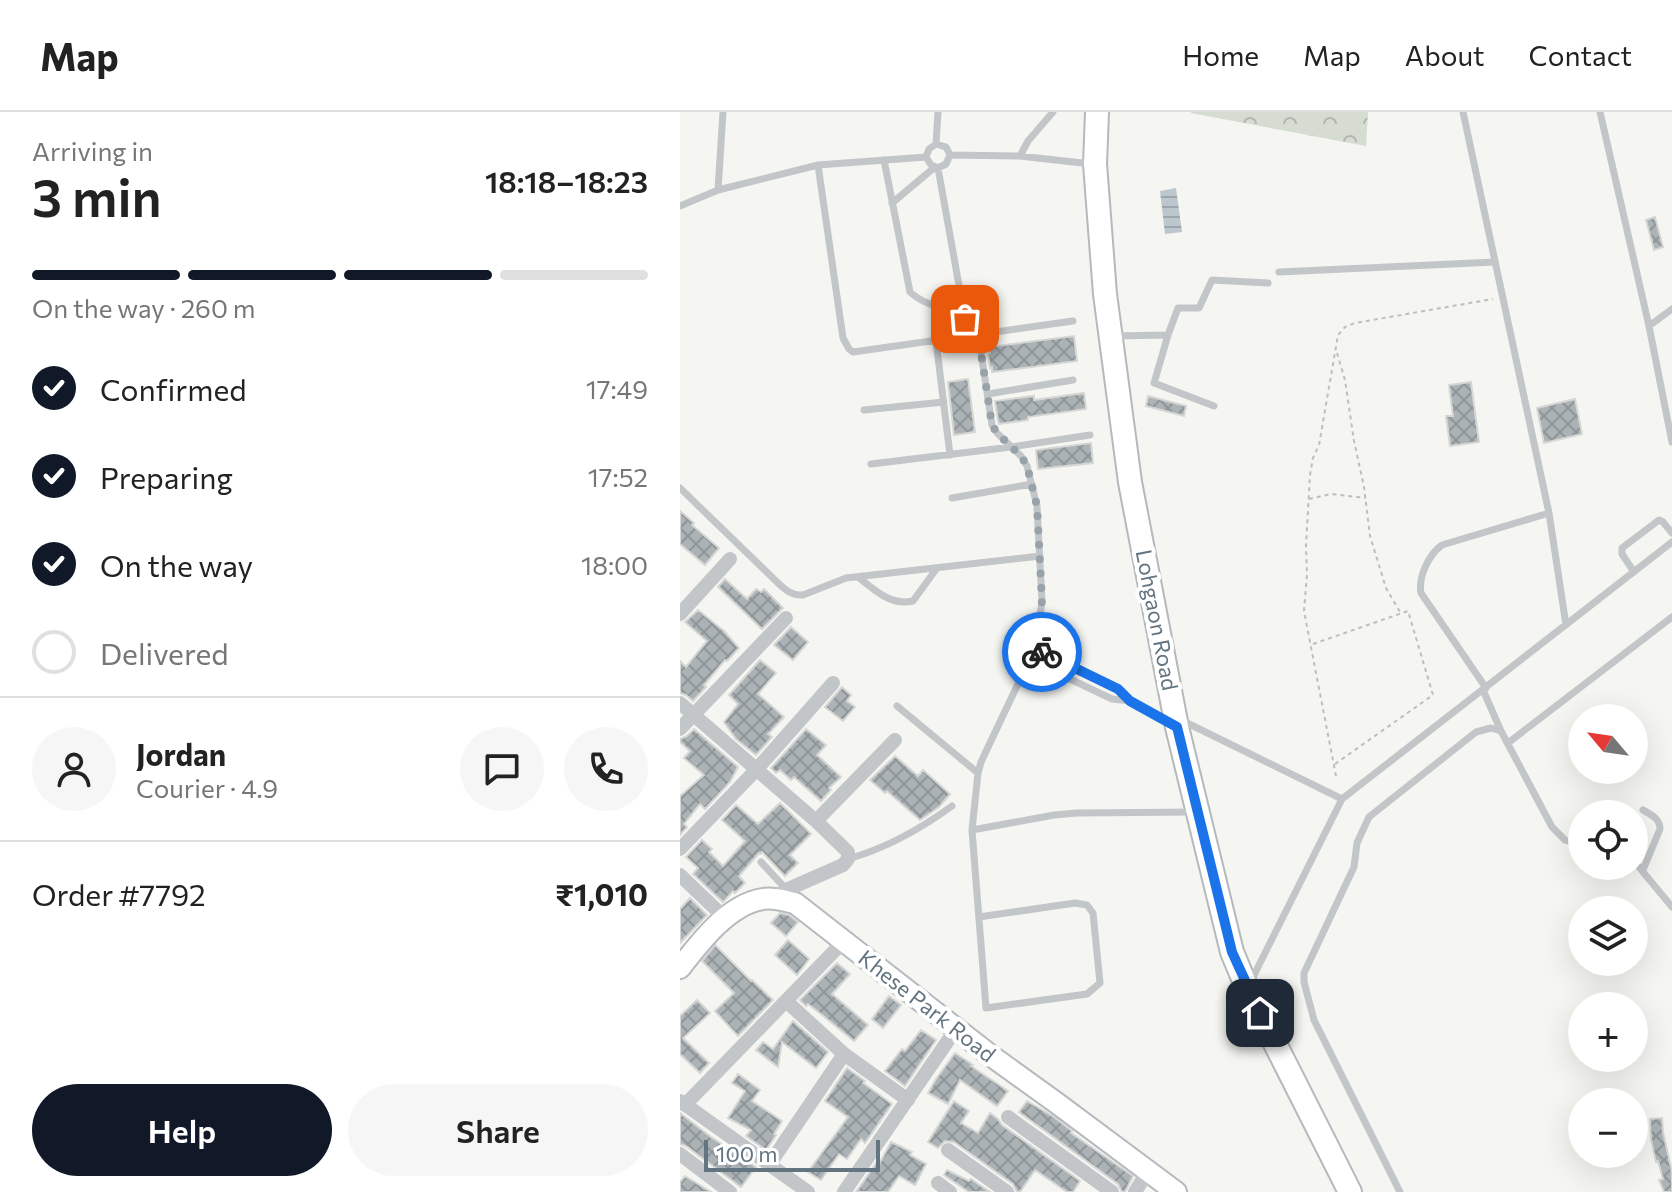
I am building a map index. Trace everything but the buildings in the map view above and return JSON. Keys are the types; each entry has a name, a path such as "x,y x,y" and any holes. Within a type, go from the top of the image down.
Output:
{"main road":[{"name":"Lohgaon Road","path":"1097,112 1095,164 1105,294 1130,482 1176,722 1232,952 1247,988 1350,1192"}],"street":[{"path":"680,614 730,559"},
{"path":"680,729 786,618"},
{"path":"680,849 833,683"},
{"path":"680,703 848,852 848,859 843,865 781,894 748,903 710,931 680,968"},
{"path":"816,821 895,740"},
{"path":"680,875 726,919"},
{"name":"Khese Park Road","path":"781,894 1176,1192"},
{"path":"808,1192 682,1103 844,941"},
{"path":"786,1001 844,1054 908,1100"},
{"path":"844,1192 956,1029"},
{"path":"769,1165 844,1054"},
{"path":"1008,1117 1112,1192"},
{"path":"948,1150 1007,1192"},
{"path":"680,1154 730,1192"},
{"path":"1135,1192 1148,1171"}],"lane":[{"path":"718,190 723,112"},
{"path":"936,144 938,112"},
{"path":"1020,156 1028,141 1053,112"},
{"path":"1463,112 1549,513 1566,625"},
{"path":"1600,112 1672,442"},
{"path":"936,144 946,147 950,155"},
{"path":"926,157 929,149 936,144"},
{"path":"950,155 1020,156 1095,164"},
{"path":"892,203 936,168 946,164 950,155"},
{"path":"680,206 718,190 818,165 926,157"},
{"path":"926,157 936,168 964,315 981,353 992,425 1027,466 1037,506 1042,601 1035,648 981,762 972,830 986,1008 1087,994 1100,983 1093,913 1087,905 1075,903 979,917"},
{"path":"884,160 907,287 912,296 930,305 964,315"},
{"path":"818,165 846,345 853,352 1073,321"},
{"path":"1279,272 1495,262"},
{"path":"1214,406 1154,383 1178,308 1199,308 1212,280 1268,283"},
{"path":"1649,326 1672,309"},
{"path":"1111,336 1168,335"},
{"path":"936,341 950,455"},
{"path":"988,394 1073,380"},
{"path":"864,410 944,402"},
{"path":"871,464 1090,435"},
{"path":"952,498 1032,484"},
{"path":"680,488 789,593 796,596 846,578 1040,556"},
{"path":"1549,513 1442,545 1431,556 1421,582 1421,593 1484,689 1501,731 1552,827 1568,841"},
{"path":"1634,572 1622,554 1622,548 1659,520 1672,533"},
{"path":"1247,988 1342,799 1672,542"},
{"path":"858,577 883,596 901,604 913,601 937,568"},
{"path":"1508,743 1672,617"},
{"path":"1035,648 1118,689 1130,701"},
{"path":"1030,660 1112,699 1130,701 1342,799"},
{"path":"897,706 978,773"},
{"path":"1400,1192 1314,1020 1304,973 1354,867 1357,843 1369,817 1476,732 1491,728 1501,731"},
{"path":"848,859 898,841 952,806"},
{"path":"972,830 1077,813 1198,812"},
{"path":"1648,813 1660,823 1660,829 1648,858"},
{"path":"761,862 781,894"},
{"path":"1648,876 1672,907"}],"path":[{"path":"1336,776 1304,611 1310,475 1319,445 1338,335 1345,327 1355,323 1502,297"},
{"path":"1335,350 1345,380 1370,536 1386,588 1400,614"},
{"path":"1308,500 1331,494 1366,498"},
{"path":"1311,645 1408,611 1433,695 1334,765"}],"green space":[{"path":"1368,112 1366,146 1191,113"}],"shaded area":[{"path":"1176,188 1182,232 1165,234 1160,191"}],"way so far":[{"path":"965,319 979,345 992,425 1027,466 1037,506 1042,601 1035,648 1042,652"}],"route":[{"path":"1042,652 1118,689 1130,701 1177,727 1232,952 1260,1013"}]}
